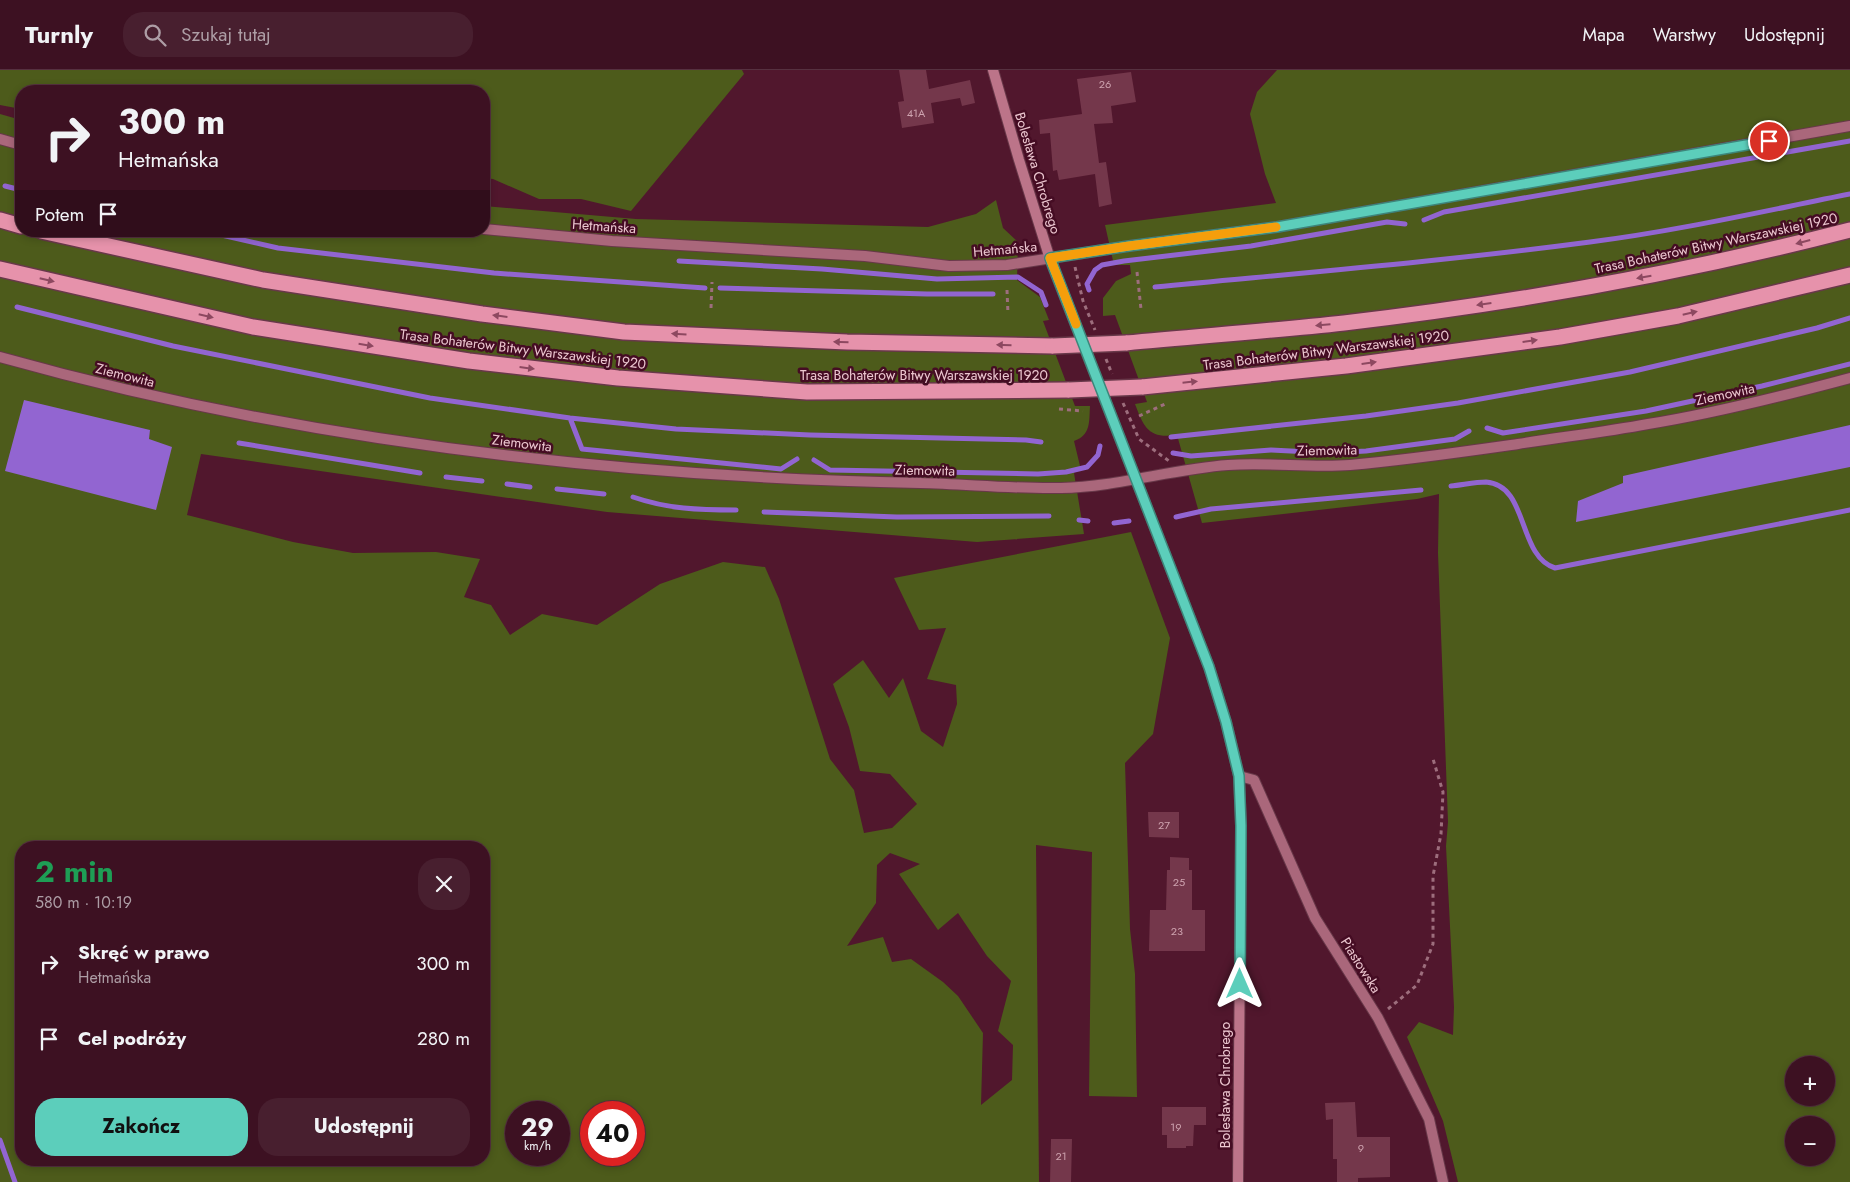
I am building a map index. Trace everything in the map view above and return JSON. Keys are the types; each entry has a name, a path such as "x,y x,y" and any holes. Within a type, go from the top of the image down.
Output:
{"highway":[{"path":"0,220 15,224"},
{"name":"Trasa Bohaterów Bitwy Warszawskiej 1920","path":"68,237 262,280 482,314 624,332 847,342 1053,346 1126,343 1344,323 1511,300 1653,276 1850,230"},
{"name":"Trasa Bohaterów Bitwy Warszawskiej 1920","path":"0,269 253,327 469,361 609,377 807,392 1068,390 1142,387 1346,366 1560,337 1678,316 1850,276"}],"street":[{"name":"Bolesława Chrobrego","path":"993,70 1050,258 1209,667 1226,722 1239,776 1241,826 1238,1182"},
{"name":"Hetmańska","path":"490,230 612,241 865,256 949,266 999,266 1129,246 1277,227 1850,126"},
{"path":"0,139 15,143"},
{"name":"Ziemowita","path":"0,357 128,391 209,409 314,428 546,460 728,477 1058,488 1137,480 1225,465 1346,465 1460,452 1651,424 1757,402 1850,378"},
{"name":"Piastowska","path":"1239,776 1254,780 1315,918 1378,1018 1428,1119 1443,1182"}],"path":[{"path":"1137,272 1141,309"},
{"path":"711,308 712,282"},
{"path":"1006,290 1008,314"},
{"path":"1140,416 1165,404"},
{"path":"1059,409 1083,411"},
{"path":"1378,1018 1417,985 1433,944 1433,876 1442,834 1443,792 1433,758"}],"green space":[{"path":"0,70 742,70 744,74 631,211 581,199 539,199 490,179 490,85 15,85 15,108 0,105"},
{"path":"1277,70 1850,70 1850,1182 1458,1182 1443,1121 1407,1037 1419,1022 1453,1035 1454,1007 1446,846 1448,822 1438,553 1439,494 1417,499 1202,523 1177,435 1168,436 1154,433 1141,420 1135,404 1147,402 1115,315 1103,316 1103,298 1116,281 1131,274 1130,265 1114,265 1105,225 1276,203 1265,174 1250,114 1257,92"},
{"path":"0,114 15,118 15,237 490,237 490,207 636,219 928,227 976,214 996,200 1003,228 1018,242 1017,280 1040,297 1049,320 1043,321 1075,406 1090,406 1089,423 1086,432 1074,441 1080,466 1074,473 1084,534 977,542 607,512 201,454 187,515 293,542 353,553 436,552 480,559 464,597 491,605 510,635 542,614 597,625 660,584 723,562 765,567 779,599 830,759 854,790 864,833 892,828 917,804 890,774 860,771 849,727 833,684 863,660 889,698 903,678 921,731 943,747 957,704 956,685 927,679 946,628 919,630 894,578 1131,532 1170,638 1153,734 1125,763 1130,929 1135,974 1137,1097 1089,1096 1092,852 1036,845 1039,1182 0,1182","holes":["890,853 920,864 899,874 938,930 958,913 987,956 1011,981 998,1031 1013,1045 1012,1080 981,1105 983,1033 958,996 943,982 911,959 892,962 883,937 847,946 876,903 877,865"]}],"shaded area":[{"path":"24,400 150,430 149,439 172,447 156,510 5,471"},
{"path":"1850,425 1850,467 1576,522 1578,501 1623,483 1623,476"}],"building":[{"path":"899,70 926,70 929,89 970,80 975,103 962,106 960,98 931,103 934,123 902,128 898,102 904,101"},
{"path":"1131,72 1136,102 1111,106 1113,123 1094,124 1099,163 1106,162 1112,204 1099,207 1095,174 1059,180 1057,170 1053,171 1050,133 1040,134 1039,120 1082,114 1077,79"},
{"path":"1148,812 1179,812 1179,838 1149,837"},
{"path":"1170,857 1189,858 1189,870 1192,870 1192,910 1205,910 1205,951 1149,951 1150,910 1166,910 1167,870 1170,870"},
{"path":"1355,1102 1357,1137 1390,1137 1390,1177 1358,1178 1358,1182 1337,1182 1337,1159 1333,1159 1333,1119 1326,1120 1325,1103"},
{"path":"1162,1107 1206,1107 1206,1125 1194,1125 1193,1146 1167,1148 1167,1135 1162,1135"},
{"path":"1051,1139 1072,1139 1071,1182 1050,1182"}],"waterway":[{"path":"1424,220 1444,212 1850,141"},
{"path":"5,186 15,188"},
{"path":"1155,287 1427,261 1590,242 1688,226 1850,194"},
{"path":"1089,290 1087,284 1095,270 1102,265 1251,246 1387,222 1405,224"},
{"path":"230,237 278,248 494,273 705,288"},
{"path":"679,261 822,269 937,279 1018,277 1041,292 1046,305"},
{"path":"720,288 993,294"},
{"path":"17,307 173,346 430,398 570,418 676,429 1041,442"},
{"path":"1171,437 1366,416 1458,403 1630,372 1817,328 1850,318"},
{"path":"1487,428 1503,433 1646,411 1762,386 1850,364"},
{"path":"570,418 582,449 781,469 797,459"},
{"path":"1173,453 1191,456 1271,450 1330,453 1366,451 1455,439 1469,431"},
{"path":"239,443 420,473"},
{"path":"814,460 830,470 1038,474 1066,472 1087,467 1098,455 1100,446"},
{"path":"446,477 482,481"},
{"path":"1451,486 1477,482 1486,482 1500,486 1510,495 1517,507 1534,550 1543,561 1555,568 1850,510"},
{"path":"507,484 530,487"},
{"path":"557,489 604,494"},
{"path":"1176,517 1211,509 1421,490"},
{"path":"633,497 684,508 736,510"},
{"path":"764,512 897,517 1049,516"},
{"path":"1079,520 1088,521"},
{"path":"1114,523 1129,521"},
{"path":"0,1140 15,1182"}],"slow traffic":[{"path":"1076,324 1050,258 1276,227"}],"route":[{"path":"1240,984 1241,826 1239,776 1226,722 1209,667 1050,258 1277,227 1769,141"}]}
